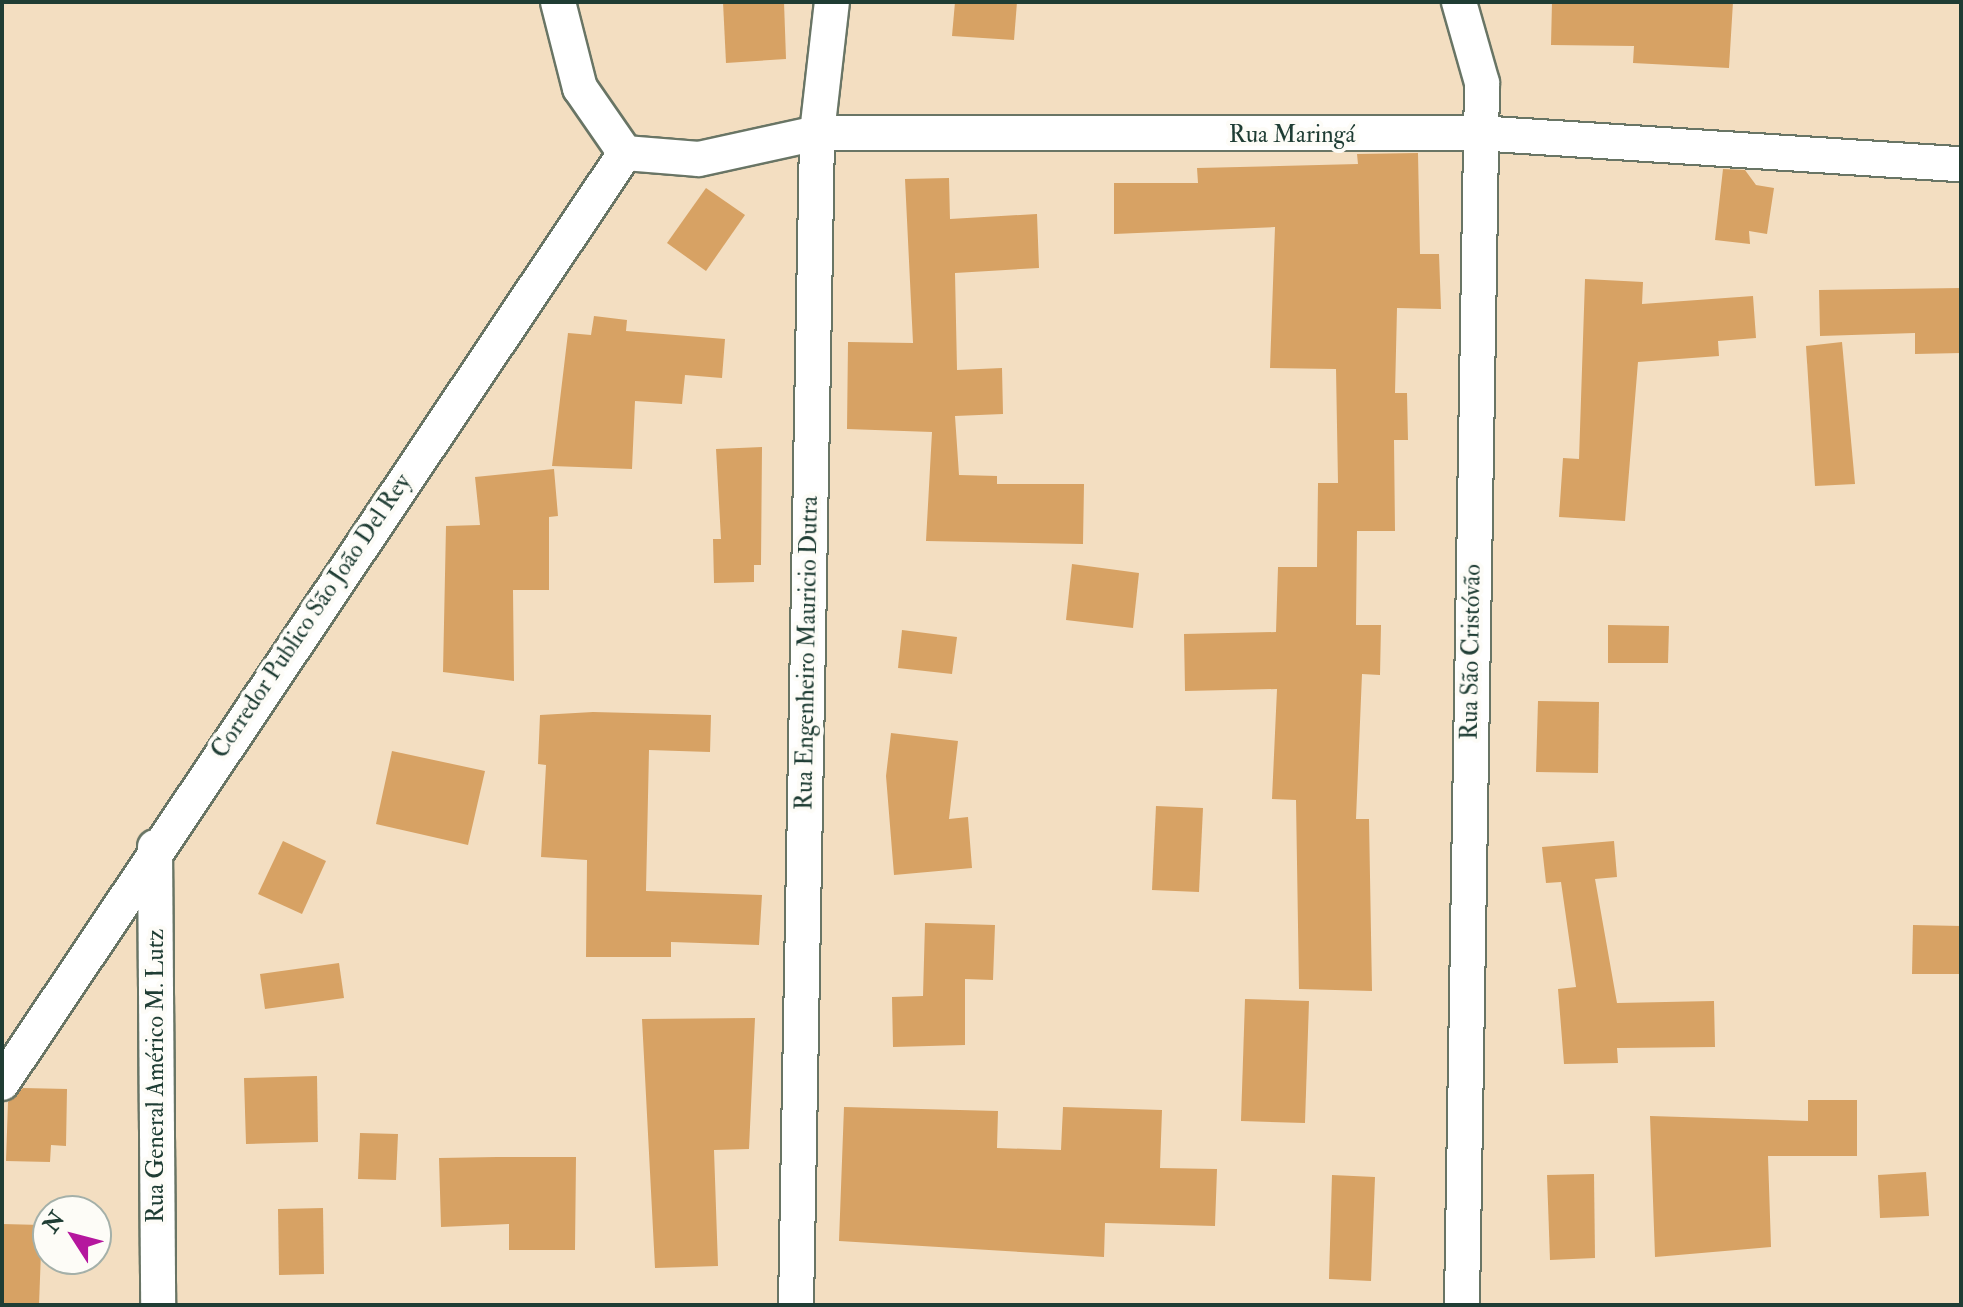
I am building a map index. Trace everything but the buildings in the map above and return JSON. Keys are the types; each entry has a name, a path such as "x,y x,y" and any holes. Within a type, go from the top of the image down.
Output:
{"street":[{"path":"558,2 580,88 625,153"},
{"name":"Rua Engenheiro Mauricio Dutra","path":"796,1305 817,133 832,2"},
{"name":"Rua São Cristóvão","path":"1459,2 1482,83 1477,133 1462,1305"},
{"name":"Rua Maringá","path":"625,153 699,159 817,133 1477,133 1961,164"},
{"name":"Corredor Publico São João Del Rey","path":"2,1083 155,847 625,153"},
{"name":"Rua General Américo M. Lutz","path":"155,847 158,1305"}]}
